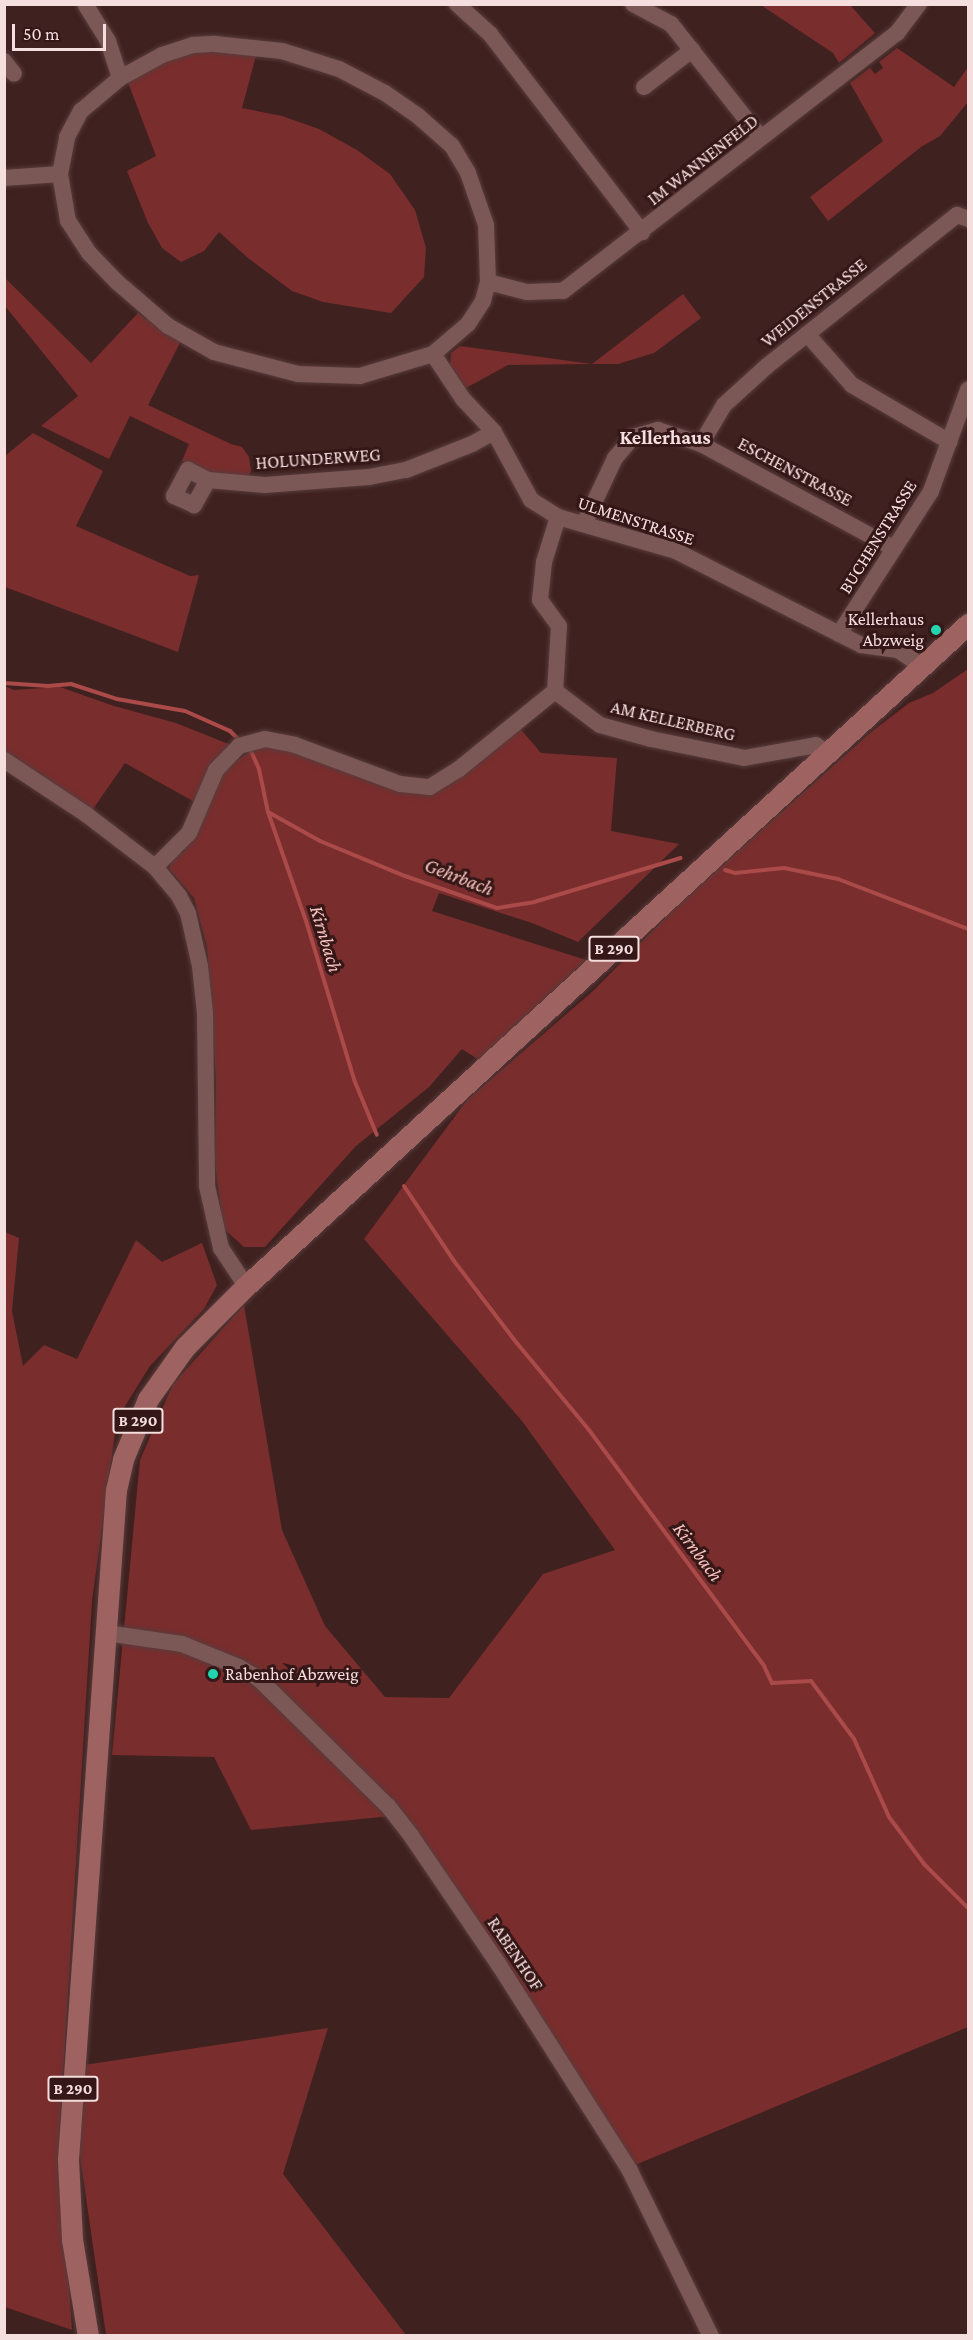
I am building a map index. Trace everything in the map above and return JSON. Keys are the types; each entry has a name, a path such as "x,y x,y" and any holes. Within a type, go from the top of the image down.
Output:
{"main road":[{"name":"B 290","path":"88,2336 72,2239 68,2159 116,1490 134,1428 148,1399 181,1353 246,1286 969,624"}],"street":[{"path":"85,4 108,41 120,78"},
{"path":"457,4 490,34 642,232"},
{"path":"633,4 671,24 761,138"},
{"name":"IM WANNENFELD","path":"488,282 527,292 563,291 897,33 919,4"},
{"path":"215,44 282,51 339,69 385,93 418,116 452,146 468,173 486,225 488,282 483,301 468,324 433,354 360,376 297,374 214,352 168,326 117,282 89,253 68,221 60,174 67,137 81,111 120,78 162,55 193,45 215,44"},
{"path":"644,87 692,50"},
{"path":"4,178 60,174"},
{"name":"WEIDENSTRASSE","path":"701,444 724,405 807,334 957,215 969,219"},
{"path":"807,334 852,385 950,442"},
{"name":"ULMENSTRASSE","path":"433,354 463,399 494,432 531,500 558,517 676,551 861,645 898,650 922,666"},
{"name":"BUCHENSTRASSE","path":"839,634 931,491 969,390"},
{"name":"ESCHENSTRASSE","path":"584,524 615,458 633,437 658,430 701,444 894,548"},
{"name":"HOLUNDERWEG","path":"208,480 265,485 369,477 406,470 472,444 494,432"},
{"path":"155,867 189,834 216,770 239,746 265,739 295,745 400,784 430,787 459,769 555,691 559,626 540,600 544,562 558,517"},
{"name":"AM KELLERBERG","path":"555,691 600,725 651,739 744,758 816,745 827,754"},
{"path":"4,760 87,815 155,867 179,896 188,913 194,935 205,1013 207,1186 220,1248 246,1286"},
{"name":"RABENHOF","path":"106,1633 182,1644 259,1679 285,1702 388,1806 412,1837 566,2066 630,2171 711,2336"}],"shaded area":[{"path":"761,5 850,5 875,33 839,63 833,53"},
{"path":"897,48 954,87 968,67 968,102 940,136 921,147 828,221 810,197 883,141 850,83 870,68 875,74 883,68 879,62"},
{"path":"213,49 257,52 242,108 282,116 319,129 357,150 390,174 415,210 426,248 424,277 391,313 323,302 292,291 248,258 219,232 204,251 181,262 162,248 148,223 127,171 156,156 127,80 161,61"},
{"path":"4,277 91,363 138,313 181,341 148,405 242,447 249,457 251,471 248,476 210,474 182,461 189,444 130,416 109,459 41,426 78,396 5,306"},
{"path":"683,294 701,318 654,353 618,364 592,364"},
{"path":"460,346 592,364 508,365 466,388 450,364 451,353"},
{"path":"33,433 103,471 76,526 190,576 199,575 178,652 5,587 5,456"},
{"path":"968,669 968,2027 635,2165 401,1815 251,1830 214,1757 112,1755 140,1460 173,1384 244,1305 282,1530 325,1626 385,1697 449,1698 543,1574 615,1550 522,1421 364,1239 467,1100 593,991 681,902 870,733 909,703 933,693"},
{"path":"4,686 14,690 60,687 114,706 176,723 231,745 198,804 125,763 93,809 5,752"},
{"path":"518,726 541,753 617,758 611,831 679,844 578,942 532,923 439,893 432,911 586,960 479,1060 462,1049 429,1087 356,1146 265,1247 244,1247 223,1228 215,1162 216,1080 207,947 194,898 169,869 172,859 183,852 197,832 223,772 256,746 277,747 408,791"},
{"path":"5,1232 19,1238 12,1311 23,1366 44,1345 77,1359 136,1240 162,1262 202,1243 217,1285 204,1309 150,1366 117,1419 92,1601 59,2140 72,2330 5,2307"},
{"path":"328,2028 283,2174 406,2335 106,2335 78,2143 84,2065"}],"waterway":[{"name":"Kirnbach","path":"4,683 48,686 71,684 117,699 185,711 230,731 238,739"},
{"name":"Kirnbach","path":"251,751 259,769 268,812 306,921 355,1082 377,1135"},
{"name":"Gehrbach","path":"268,812 320,841 405,876 497,908 534,902 681,858"},
{"name":"Gehrbach","path":"725,870 735,873 784,868 838,879 968,929"},
{"name":"Kirnbach","path":"404,1186 454,1261 516,1342 589,1430 764,1666 772,1683 811,1681 854,1739 889,1817 924,1864 968,1908"}],"place":[{"name":"Kellerhaus Abzweig","path":"936,630"},
{"name":"Rabenhof Abzweig","path":"213,1674"}],"district":[{"name":"Kellerhaus","path":"665,437"}]}
